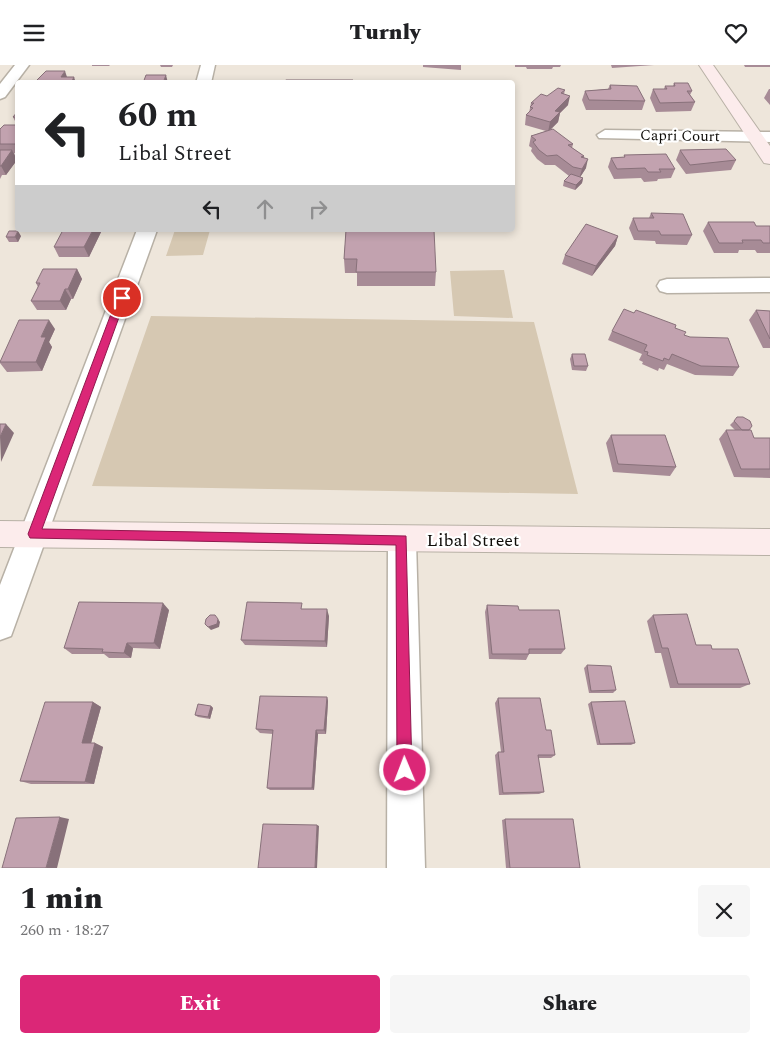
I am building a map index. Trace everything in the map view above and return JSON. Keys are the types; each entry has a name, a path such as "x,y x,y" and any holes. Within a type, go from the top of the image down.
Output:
{"street":[{"path":"0,94 22,65"},
{"path":"205,80 208,65"},
{"path":"706,65 763,137 770,159"},
{"name":"Capri Court","path":"604,135 763,137"},
{"path":"0,625 146,232"},
{"path":"667,286 770,285"},
{"name":"Libal Street","path":"0,534 402,540 769,541"},
{"path":"402,540 406,868"}],"shaded area":[{"path":"174,232 209,232 203,255 166,256"},
{"path":"504,270 513,318 454,316 450,271"},
{"path":"151,316 534,322 578,494 92,486"}],"building":[{"path":"46,71 65,71 61,77 74,77 72,80 37,80"},
{"path":"146,75 166,75 164,80 144,80"},
{"path":"674,83 688,83 692,91 687,91 695,102 660,103 653,89 667,89 665,86 675,86"},
{"path":"610,85 637,86 645,101 589,100 585,91 611,89"},
{"path":"558,88 565,90 561,93 570,96 555,111 560,112 550,122 526,115 533,108 530,107 534,103 531,103 541,94 547,96"},
{"path":"4,125 15,125 15,144 0,144 0,129"},
{"path":"553,129 573,144 568,145 584,156 581,157 588,159 582,169 573,167 557,155 547,156 533,142 536,140 531,136"},
{"path":"726,149 736,160 690,165 680,150"},
{"path":"0,150 12,150 1,166 0,166"},
{"path":"666,154 675,169 659,169 661,172 648,172 645,168 617,169 611,158 625,157 624,155"},
{"path":"571,174 583,178 576,185 564,181"},
{"path":"651,213 683,214 692,235 661,235 659,231 638,231 633,218 654,218"},
{"path":"708,222 754,222 756,226 770,226 770,243 763,243 761,240 742,240 743,243 719,243"},
{"path":"586,224 618,236 596,266 565,255"},
{"path":"9,231 18,232 15,237 6,237"},
{"path":"62,232 92,232 84,247 54,247"},
{"path":"346,232 434,232 436,272 356,272 357,259 344,259"},
{"path":"43,269 77,269 60,301 31,301 40,283 36,283"},
{"path":"624,309 634,313 636,310 676,325 675,328 686,332 684,335 690,337 728,338 739,367 701,366 672,354 669,360 664,358 663,361 647,355 648,352 644,351 647,345 612,331"},
{"path":"756,310 770,311 770,339"},
{"path":"19,320 49,320 41,337 46,337 36,362 0,362"},
{"path":"572,354 585,354 588,366 574,366"},
{"path":"737,417 743,417 750,421 752,426 749,430 742,430 734,421"},
{"path":"0,424 6,424 0,437"},
{"path":"726,430 751,430 754,438 770,438 770,469 741,469"},
{"path":"611,435 665,435 676,467 618,464"},
{"path":"79,602 163,603 154,643 127,643 124,653 102,652 103,649 64,648"},
{"path":"247,602 302,603 301,609 327,609 325,641 241,640"},
{"path":"487,605 518,606 519,610 559,610 565,649 529,649 529,654 492,654"},
{"path":"687,614 696,645 711,645 712,649 738,649 750,684 678,684 668,648 662,648 653,615"},
{"path":"210,615 215,615 218,619 217,624 208,627 205,624 206,619"},
{"path":"587,665 611,666 616,690 591,691"},
{"path":"260,696 327,697 324,730 316,730 312,788 267,788 273,730 256,729"},
{"path":"498,698 540,698 546,730 551,730 555,755 538,755 544,792 503,793 498,752 504,752"},
{"path":"625,701 635,743 600,744 591,702"},
{"path":"45,702 93,702 82,743 95,743 85,782 20,781"},
{"path":"198,704 211,706 208,717 195,715"},
{"path":"60,817 46,868 2,868 16,818"},
{"path":"505,819 573,819 580,868 510,868"},
{"path":"263,824 317,825 315,868 258,868"}],"route":[{"path":"122,298 34,534 402,540 405,770"}]}
